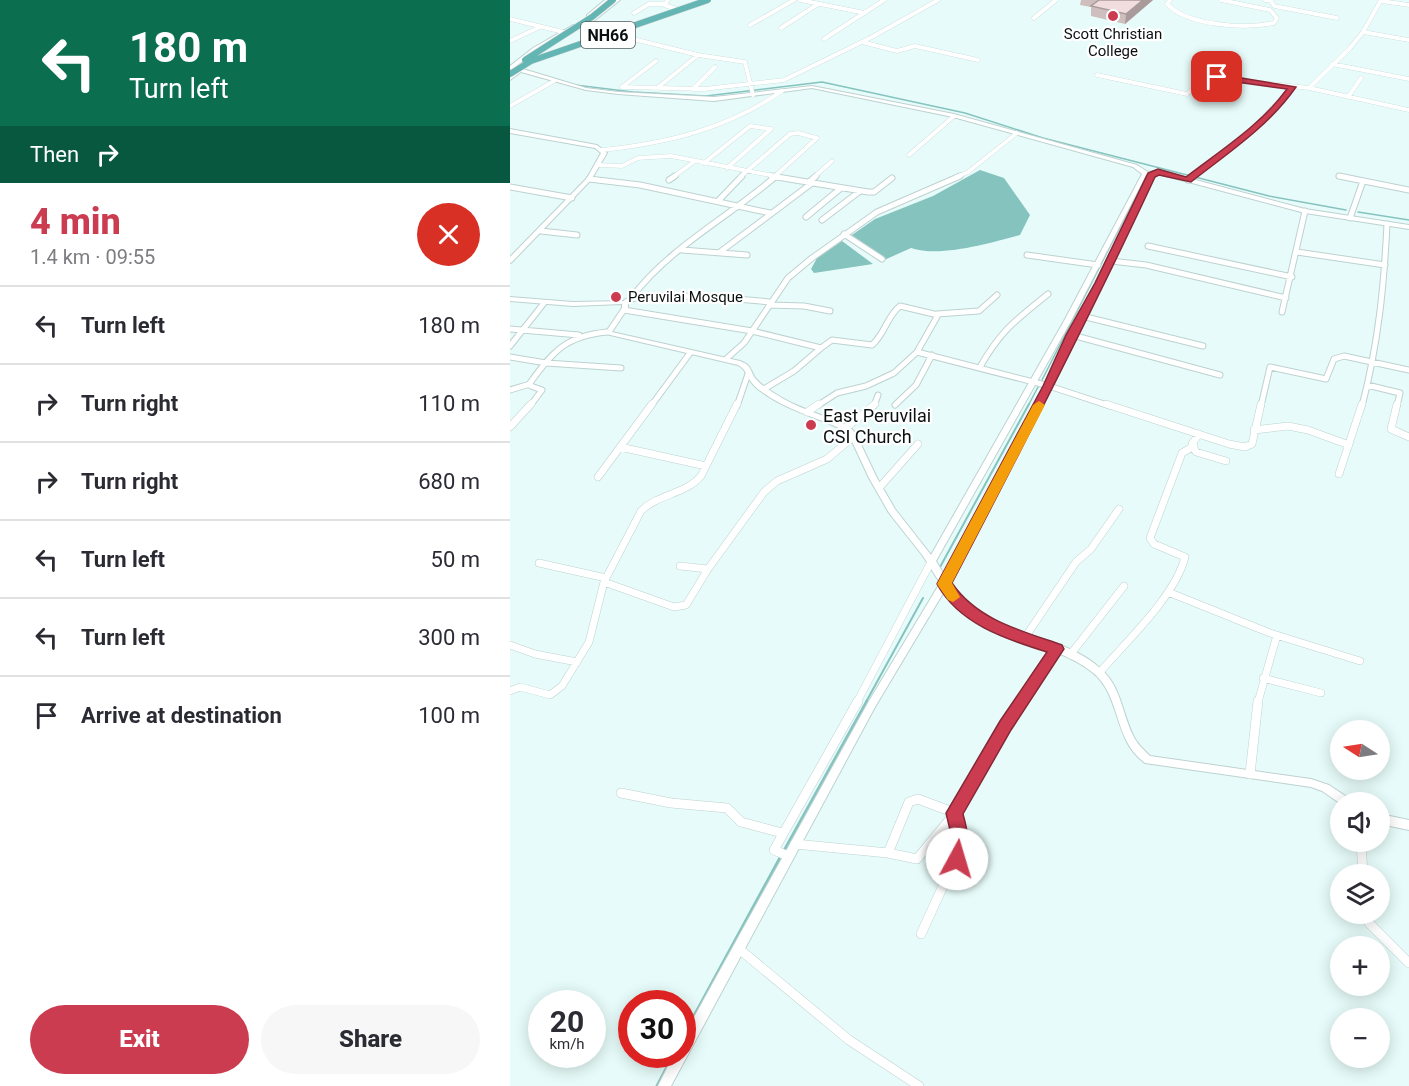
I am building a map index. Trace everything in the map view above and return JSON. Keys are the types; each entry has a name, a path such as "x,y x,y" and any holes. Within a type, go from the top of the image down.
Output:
{"highway":[{"path":"510,71 533,53 592,17 614,0"},
{"name":"NH66","path":"510,71 531,61 706,0"}],"street":[{"path":"510,71 535,49 588,17 608,0"},
{"path":"510,71 593,20 618,0"},
{"path":"664,4 668,0"},
{"path":"519,71 527,60 706,0"},
{"path":"510,71 519,71 552,54 713,0"},
{"path":"750,25 794,0"},
{"path":"800,0 864,13"},
{"path":"824,39 884,0"},
{"path":"510,71 519,71 594,91 714,99 787,79 862,42 938,0"},
{"path":"1034,18 1056,0"},
{"path":"1170,0 1167,4 1173,12 1224,23 1260,27 1274,23 1277,18 1270,10 1221,0"},
{"path":"1265,0 1270,1 1274,6 1337,18"},
{"path":"1309,88 1323,70 1352,48 1381,0 1409,5"},
{"path":"634,13 649,4 664,4 677,9"},
{"path":"781,28 818,4"},
{"path":"510,19 563,32"},
{"path":"510,25 519,21"},
{"path":"510,41 540,27"},
{"path":"1363,32 1409,39"},
{"path":"613,34 698,55 745,62 752,90"},
{"path":"862,42 897,51 915,46 978,60"},
{"path":"656,89 698,55"},
{"path":"656,62 622,86 656,89 782,91 812,87 954,116 1136,166 1148,175"},
{"path":"1332,64 1409,79"},
{"path":"693,89 715,67"},
{"path":"1097,75 1186,94 1203,78 1211,76 1309,88 1409,110"},
{"path":"1348,97 1361,78"},
{"path":"512,104 554,81"},
{"path":"1188,180 1262,122 1281,104 1292,87"},
{"path":"510,131 590,145 602,150 653,145 702,133 766,103 782,91"},
{"path":"909,155 954,116"},
{"path":"704,163 750,126 771,129 727,168"},
{"path":"608,332 639,287 682,250 740,206 817,137 798,133 789,134 746,171 718,201"},
{"path":"726,359 744,343 788,278 844,234 877,212 968,172 1017,133"},
{"path":"510,261 589,179 603,157 602,150"},
{"path":"598,165 622,166 638,158 664,156 810,183 874,192 892,178"},
{"path":"669,180 695,161"},
{"path":"720,252 810,183 832,161"},
{"path":"788,856 774,850 782,833 854,710 931,561 1148,175 1158,172 1305,211 1409,227"},
{"path":"696,1027 872,704 944,584 1049,386 1072,335 1111,261 1148,175"},
{"path":"1339,176 1409,190"},
{"path":"589,179 640,185 770,213"},
{"path":"1350,218 1363,181"},
{"path":"510,187 572,198"},
{"path":"806,217 841,188"},
{"path":"822,220 860,191"},
{"path":"1282,312 1292,277 1305,211"},
{"path":"1339,474 1373,362 1384,291 1387,224"},
{"path":"541,231 577,235"},
{"path":"844,234 882,259"},
{"path":"1148,246 1292,277"},
{"path":"682,250 747,255"},
{"path":"1297,252 1385,265"},
{"path":"1027,255 1098,265"},
{"path":"1111,261 1146,265 1286,298"},
{"path":"980,367 994,342 1007,327 1048,294"},
{"path":"764,388 794,371 832,340 872,345 883,335 895,309 900,306 937,314 979,311 997,295"},
{"path":"510,299 544,303 627,303 703,297 804,306 830,311"},
{"path":"510,346 544,303"},
{"path":"627,303 821,348"},
{"path":"807,412 837,393 866,386 887,377 917,352 938,317 937,314"},
{"path":"1082,316 1203,346"},
{"path":"510,328 579,335 608,332 744,364 748,374 787,405 846,428 853,437 887,505 931,561 953,596 972,615 1024,639 1057,649 1100,672 1111,690 1131,743 1138,753 1148,760 1311,783 1331,792"},
{"path":"510,390 530,384 554,349 579,335"},
{"path":"1072,335 1221,375"},
{"path":"917,352 1049,386 1245,447 1252,444 1270,367 1326,379 1336,357 1349,357 1409,370"},
{"path":"598,477 690,353"},
{"path":"895,405 916,385 932,355"},
{"path":"510,357 546,363 621,369"},
{"path":"510,691 520,687 553,695 562,686 593,632 605,580 636,519 645,506 694,483 706,466 734,414 748,374"},
{"path":"510,427 542,392 530,384"},
{"path":"1367,385 1400,393 1391,429 1409,437"},
{"path":"846,428 874,407 878,395"},
{"path":"1254,430 1288,426 1308,430 1349,445"},
{"path":"1199,434 1192,444 1196,452 1226,461"},
{"path":"539,563 605,580 682,608 689,602 708,569 764,492 777,481 827,459 853,437"},
{"path":"879,488 918,444"},
{"path":"1100,672 1168,592 1184,564 1185,556 1154,543 1150,538 1182,453 1194,446"},
{"path":"620,447 706,466"},
{"path":"1024,639 1076,562 1090,549 1119,509"},
{"path":"680,566 708,569"},
{"path":"1070,655 1124,586"},
{"path":"1168,592 1278,636 1360,661"},
{"path":"1250,774 1252,726 1263,678 1278,636"},
{"path":"510,645 535,654 577,662"},
{"path":"795,844 917,858 954,813 1005,725 1057,649"},
{"path":"1263,678 1321,693"},
{"path":"621,793 671,804 727,808 741,822 782,833"},
{"path":"888,853 909,802 918,799 954,813"},
{"path":"921,934 960,849 959,828 954,813"},
{"path":"1390,821 1409,825"},
{"path":"1370,924 1409,963"},
{"path":"738,948 849,1040 919,1086"},
{"path":"664,1086 674,1068"}],"water":[{"path":"980,170 1004,178 1030,215 1020,235 950,250 923,251 911,248 882,261 849,237 875,219 933,196"},
{"path":"842,241 873,264 814,273 811,269 817,258"}],"building":[{"path":"1099,0 1143,0 1126,14 1091,6"}],"waterway":[{"path":"575,85 633,92 706,96 822,82 965,113 1043,138 1269,196 1346,210"},
{"path":"1042,380 1146,176"},
{"path":"1358,212 1409,220"},
{"path":"1028,406 1038,387"},
{"path":"939,569 1029,404"},
{"path":"866,702 923,598"},
{"path":"785,849 867,701"},
{"path":"696,1012 781,856"},
{"path":"657,1086 667,1068"}],"slow traffic":[{"path":"953,597 944,584 1039,405"}],"place":[{"name":"Scott Christian College","path":"1113,16"},
{"name":"Peruvilai Mosque","path":"616,297"},
{"name":"East Peruvilai CSI Church","path":"811,425"}],"route":[{"path":"957,859 961,838 958,819 954,813 960,808 1005,725 1057,649 1024,639 972,615 944,584 1049,386 1072,335 1101,283 1151,175 1158,172 1188,180 1262,122 1281,104 1292,87 1217,77"}]}
